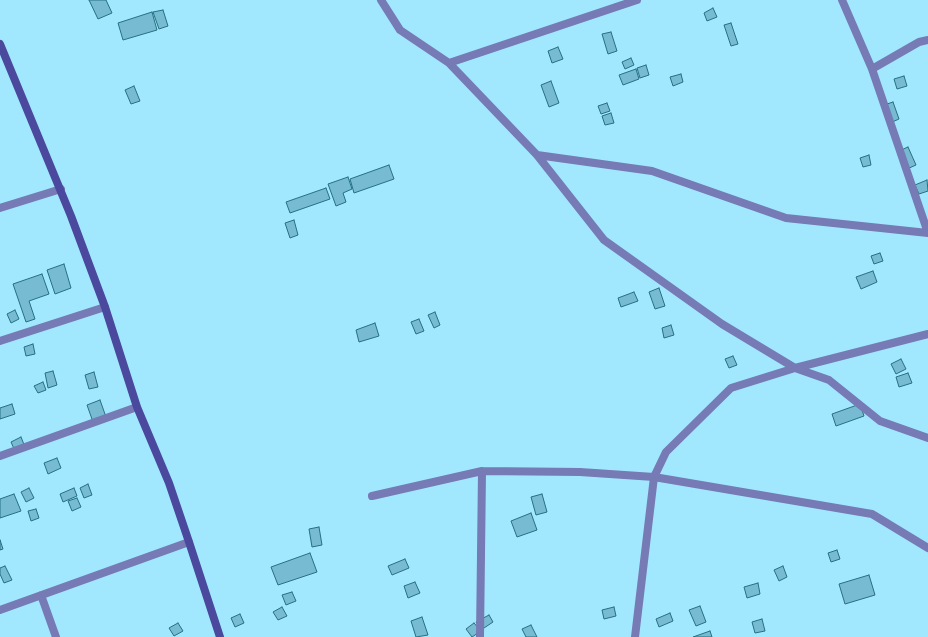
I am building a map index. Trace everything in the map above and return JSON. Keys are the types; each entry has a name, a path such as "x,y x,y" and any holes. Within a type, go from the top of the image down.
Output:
{"main road":[{"path":"0,44 61,189 105,307 137,407 168,483 220,637"}],"street":[{"path":"381,0 400,30 449,63 537,155 604,240 722,324 796,368 830,380 880,421 928,438"},
{"path":"449,63 637,0"},
{"path":"537,155 652,171 786,218 928,233 872,69 842,0"},
{"path":"872,69 919,42 928,40"},
{"path":"0,208 61,189"},
{"path":"0,341 105,307"},
{"path":"634,637 654,477 666,452 731,388 796,368 928,334"},
{"path":"0,456 137,407"},
{"path":"480,637 482,471"},
{"path":"372,496 482,471 580,472 654,477 872,514 928,548"},
{"path":"0,610 189,542"},
{"path":"41,595 56,637"}],"building":[{"path":"89,0 106,0 112,13 98,19"},
{"path":"713,8 717,17 707,21 704,13"},
{"path":"163,10 168,26 159,29 153,12"},
{"path":"152,12 157,30 123,40 118,23"},
{"path":"731,23 738,44 731,46 724,25"},
{"path":"611,32 617,51 608,54 602,34"},
{"path":"558,47 563,59 552,63 548,51"},
{"path":"631,58 634,65 625,69 622,62"},
{"path":"646,65 649,75 640,78 637,68"},
{"path":"636,69 639,79 623,85 619,75"},
{"path":"681,74 683,82 673,86 670,77"},
{"path":"904,76 907,86 897,89 894,79"},
{"path":"551,81 559,103 549,107 541,85"},
{"path":"134,86 140,101 131,104 125,90"},
{"path":"893,102 899,119 890,123 884,105"},
{"path":"607,103 610,111 601,114 598,106"},
{"path":"611,113 614,123 605,125 602,116"},
{"path":"908,147 916,165 907,169 899,151"},
{"path":"869,155 871,165 863,167 860,158"},
{"path":"389,165 394,179 354,193 350,179"},
{"path":"348,177 352,189 343,193 346,202 336,206 328,184"},
{"path":"927,180 928,191 919,194 915,185"},
{"path":"326,188 330,199 290,213 286,202"},
{"path":"294,220 298,235 290,238 285,223"},
{"path":"880,253 883,261 874,264 871,256"},
{"path":"64,264 71,288 55,294 47,270"},
{"path":"873,271 877,282 861,289 856,277"},
{"path":"42,274 49,294 29,301 35,319 26,322 13,284"},
{"path":"659,288 665,306 655,309 649,292"},
{"path":"634,292 638,301 621,307 618,298"},
{"path":"15,310 19,319 11,323 7,314"},
{"path":"435,312 440,325 434,328 428,315"},
{"path":"419,319 424,331 416,334 411,322"},
{"path":"375,323 379,336 359,342 356,330"},
{"path":"671,325 674,335 664,338 662,328"},
{"path":"33,344 35,354 26,356 24,347"},
{"path":"733,356 737,365 729,368 725,359"},
{"path":"901,359 906,369 896,374 891,364"},
{"path":"53,371 57,385 48,388 45,373"},
{"path":"94,372 98,387 89,389 85,375"},
{"path":"908,373 912,383 899,387 896,377"},
{"path":"43,382 46,390 38,393 34,386"},
{"path":"100,400 106,417 93,422 87,405"},
{"path":"12,404 15,414 0,419 0,408"},
{"path":"860,404 864,416 836,426 832,414"},
{"path":"21,437 25,447 15,451 11,442"},
{"path":"57,458 61,468 48,474 44,463"},
{"path":"88,484 92,495 84,498 80,488"},
{"path":"29,488 34,498 26,502 21,492"},
{"path":"74,488 77,496 63,502 60,494"},
{"path":"14,494 21,511 0,518 0,499"},
{"path":"542,494 547,512 536,515 531,497"},
{"path":"77,498 81,507 72,511 68,501"},
{"path":"36,509 39,518 31,521 28,511"},
{"path":"531,513 537,530 517,537 511,521"},
{"path":"319,527 322,545 312,547 309,529"},
{"path":"0,540 3,549 0,550"},
{"path":"837,550 840,559 831,562 828,553"},
{"path":"310,553 317,572 278,585 271,567"},
{"path":"405,559 409,568 392,575 388,566"},
{"path":"5,566 12,580 4,583 0,574 0,568"},
{"path":"783,566 787,577 779,581 774,570"},
{"path":"869,575 875,595 845,604 839,584"},
{"path":"415,582 420,593 408,598 404,586"},
{"path":"758,583 760,594 747,598 744,587"},
{"path":"292,592 296,601 286,605 282,595"},
{"path":"700,606 706,622 696,626 689,610"},
{"path":"282,607 287,616 278,620 273,612"},
{"path":"614,607 616,616 604,619 602,610"},
{"path":"670,613 673,621 659,627 656,619"},
{"path":"240,614 244,623 235,627 231,618"},
{"path":"489,615 493,622 481,630 476,622"},
{"path":"422,617 428,635 416,637 411,621"},
{"path":"762,619 765,631 755,633 752,622"},
{"path":"178,623 183,631 174,636 169,628"},
{"path":"474,623 481,631 472,637 466,629"},
{"path":"531,625 537,637 526,637 522,629"},
{"path":"710,631 712,637 693,637"}]}
